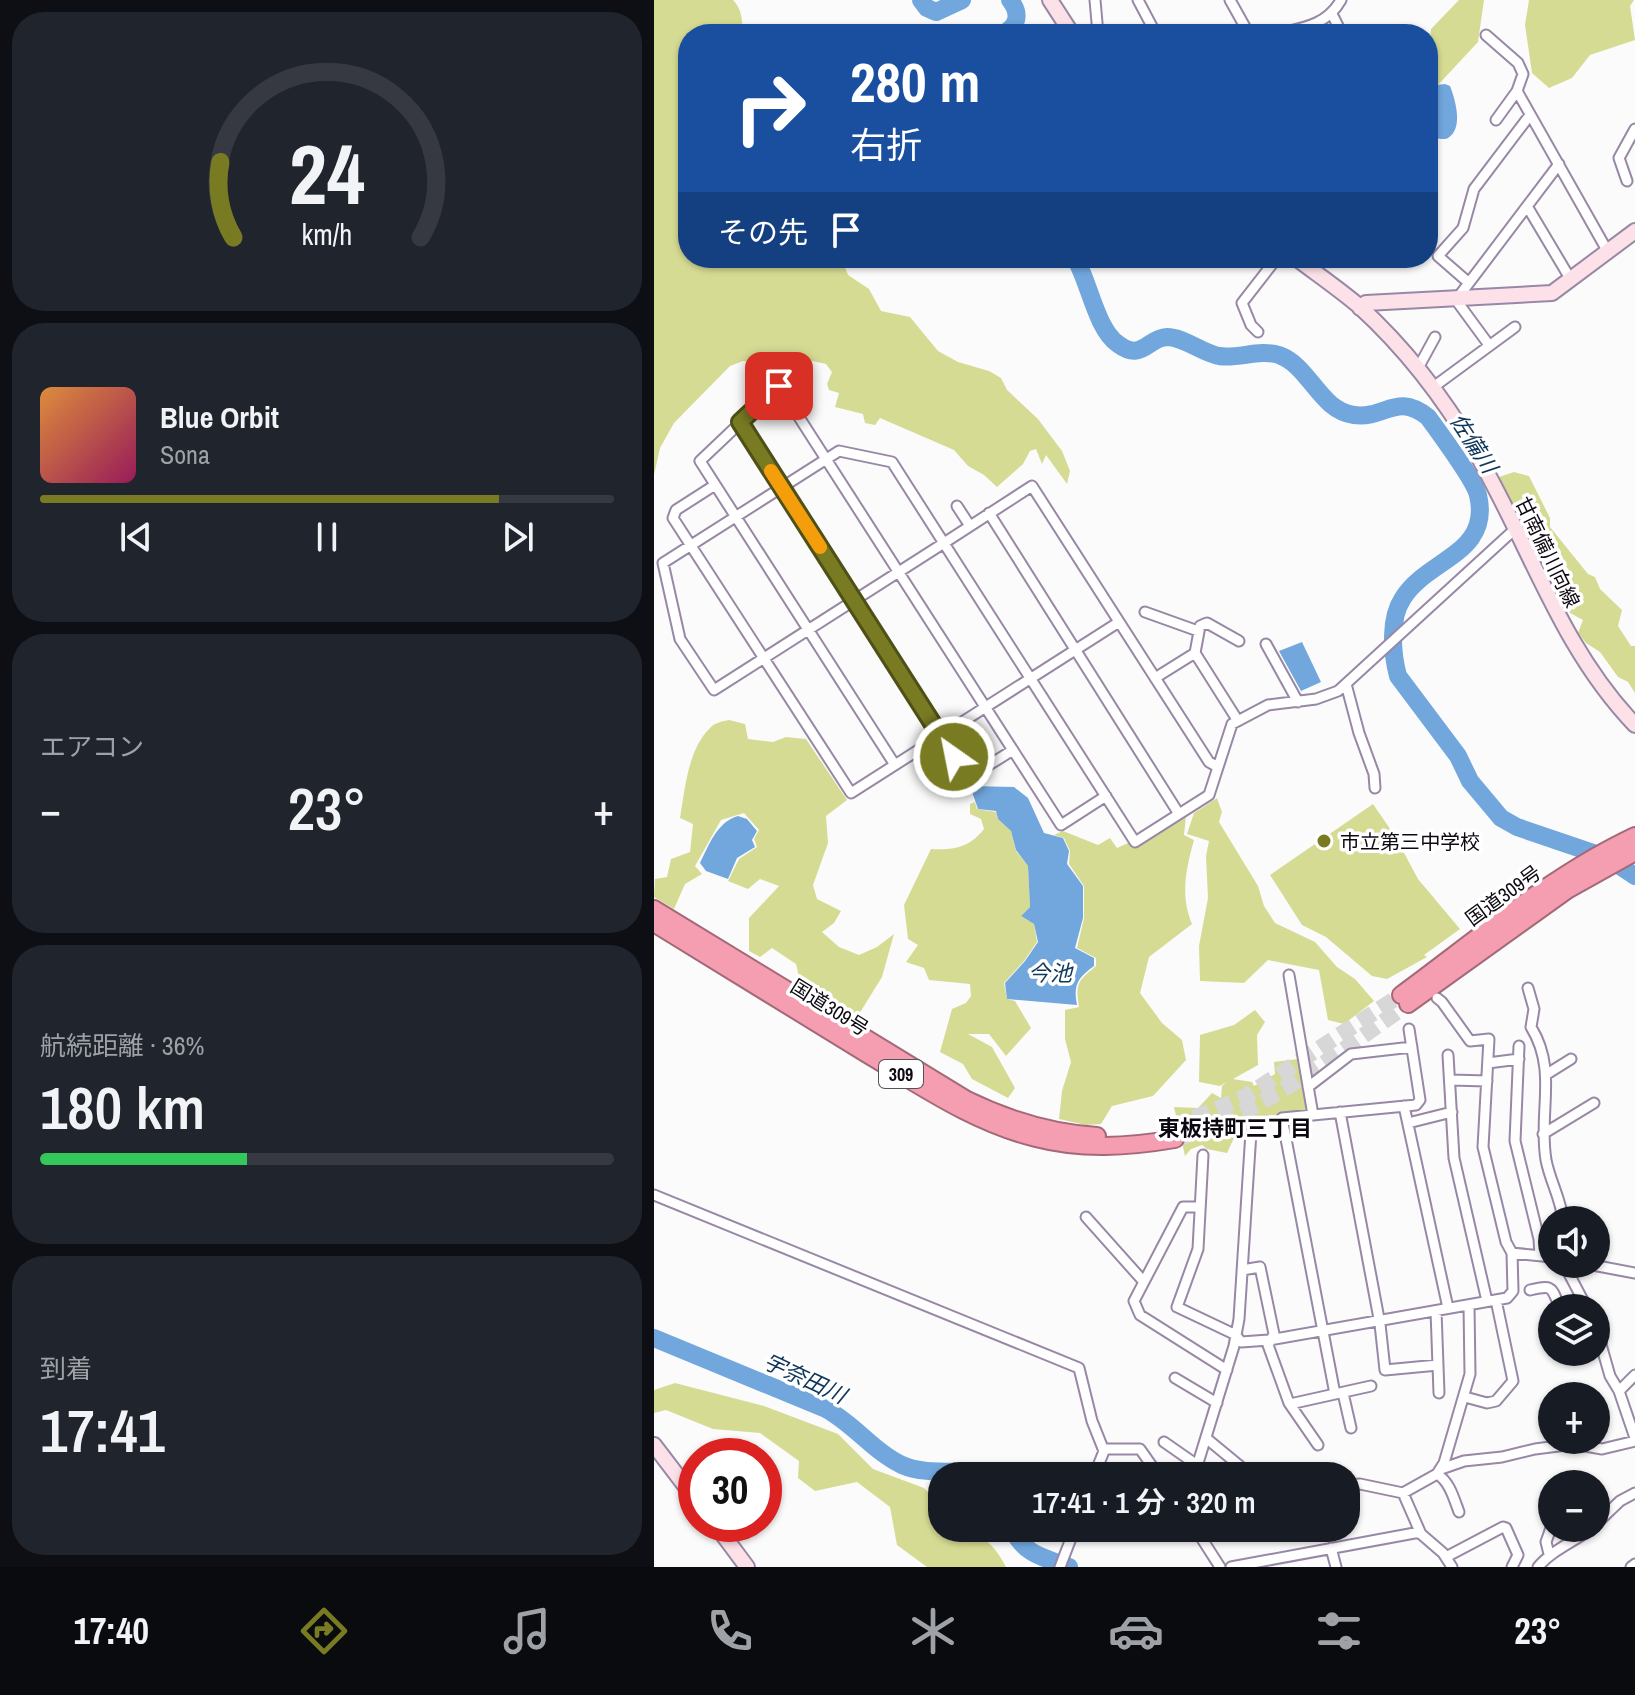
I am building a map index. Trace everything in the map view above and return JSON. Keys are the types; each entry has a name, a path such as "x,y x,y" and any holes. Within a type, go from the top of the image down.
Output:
{"highway":[{"name":"国道309号","path":"1404,1000 1599,855 1635,836"},
{"name":"国道309号","path":"1559,887 1635,852"},
{"name":"国道309号","path":"654,909 967,1100 992,1112 1035,1127 1094,1136 1174,1133 1120,1147 1090,1147 1039,1139 983,1121 654,923"}],"main road":[{"path":"1050,0 1066,24"},
{"path":"1360,308 1366,303 1552,293 1635,231"},
{"name":"甘南備川向線","path":"1309,268 1360,308 1432,388 1476,453 1575,647 1596,679 1635,725"},
{"path":"654,1445 678,1476"},
{"path":"728,1542 747,1567"}],"street":[{"path":"1095,0 1097,24"},
{"path":"1138,0 1151,24"},
{"path":"1230,0 1243,24"},
{"path":"1314,24 1332,14 1341,0"},
{"path":"1332,14 1337,24"},
{"path":"1486,35 1518,63 1523,74 1516,85 1517,91 1608,252"},
{"path":"1496,120 1517,91"},
{"path":"1469,283 1438,256 1463,228 1474,189 1530,115"},
{"path":"1627,181 1619,158 1635,129"},
{"path":"1489,345 1456,300 1559,164"},
{"path":"1527,206 1571,280"},
{"path":"1258,332 1251,325 1242,303 1269,268"},
{"path":"1432,388 1515,327"},
{"path":"1417,370 1435,337"},
{"path":"895,765 700,461 779,386 1061,825 1106,796"},
{"path":"740,422 968,778 1013,750"},
{"path":"1218,767 1209,762 1032,486 944,543 808,629 714,690 680,639 663,563 839,451 892,462 944,543 1031,678 1135,842 1209,795 1232,724 1268,705 1326,697 1346,684 1515,529"},
{"path":"715,485 676,510 673,518 851,793 1119,622"},
{"path":"957,506 970,526"},
{"path":"989,513 1179,814"},
{"path":"1145,612 1198,631"},
{"path":"1238,721 1195,653 1200,626 1207,623 1239,641"},
{"path":"1266,644 1298,702"},
{"path":"1155,678 1195,653"},
{"path":"1346,684 1374,774 1375,788"},
{"path":"1289,975 1313,1115"},
{"path":"1528,988 1534,1009 1531,1027 1539,1042 1547,1074 1543,1134 1546,1160 1559,1206"},
{"path":"1203,1155 1198,1249 1177,1307 1236,1335 1241,1342 1270,1340 1507,1298 1513,1291 1512,1253 1506,1242 1483,1147 1489,1039 1470,1041 1437,998"},
{"path":"1351,1428 1323,1331 1282,1118 1416,1105 1420,1100 1409,1029"},
{"path":"1519,1046 1515,1141 1538,1235"},
{"path":"1308,1087 1351,1054 1412,1047"},
{"path":"1448,1055 1454,1158 1513,1381 1496,1401 1487,1403 1465,1397"},
{"path":"1488,1063 1519,1059"},
{"path":"1547,1074 1571,1059"},
{"path":"1451,1080 1487,1081"},
{"path":"1543,1134 1594,1103"},
{"path":"1404,1106 1448,1308"},
{"path":"1340,1112 1379,1321 1385,1370 1438,1365"},
{"path":"1408,1123 1452,1112"},
{"path":"1198,1462 1236,1335 1251,1132"},
{"path":"654,1195 1079,1368 1092,1421 1103,1449 1099,1462"},
{"path":"1199,1207 1183,1207 1134,1301 1140,1315 1227,1370"},
{"path":"1086,1217 1144,1282"},
{"path":"1512,1253 1538,1255"},
{"path":"1242,1270 1260,1267 1274,1334 1268,1345 1290,1404 1318,1445"},
{"path":"1610,1268 1635,1273"},
{"path":"1530,1290 1542,1286 1554,1294"},
{"path":"1439,1471 1470,1374 1469,1305"},
{"path":"1436,1311 1439,1393"},
{"path":"1606,1366 1619,1391 1635,1439 1610,1447"},
{"path":"1619,1391 1635,1375"},
{"path":"1175,1378 1217,1403"},
{"path":"1290,1404 1371,1386"},
{"path":"1206,1438 1235,1462"},
{"path":"1164,1442 1193,1462"},
{"path":"1360,1484 1403,1493 1439,1471 1464,1461 1502,1457 1538,1448"},
{"path":"1103,1449 1140,1449 1149,1462"},
{"path":"1439,1471 1459,1512"},
{"path":"1403,1493 1420,1532 1452,1567"},
{"path":"1610,1511 1635,1493"},
{"path":"1446,1557 1503,1527 1518,1555 1512,1567"},
{"path":"1231,1567 1420,1532"},
{"path":"1062,1563 1070,1542"},
{"path":"1204,1542 1220,1567"},
{"path":"1546,1542 1549,1554"},
{"path":"1538,1567 1549,1554 1572,1542"},
{"path":"1331,1548 1336,1567"}],"green space":[{"path":"654,0 733,0 742,24 678,24 678,268 845,268 848,275 869,289 881,311 910,317 938,351 1001,378 1007,390 1038,419 1062,451 1070,471 1067,484 1046,455 1042,464 1036,449 1030,451 1023,464 997,487 968,466 954,450 880,418 875,425 865,423 863,414 835,407 839,393 829,390 827,384 832,372 826,364 795,357 771,364 743,361 730,366 674,423 660,448 654,475"},
{"path":"1459,0 1484,0 1478,42 1438,85 1438,24"},
{"path":"1529,0 1634,0 1630,6 1635,40 1590,55 1572,78 1549,88 1532,73 1525,25"},
{"path":"1514,472 1529,476 1550,518 1550,527 1588,574 1595,577 1600,589 1622,610 1618,626 1631,646 1635,646 1635,693 1628,682 1618,677 1600,652 1578,633 1583,620 1570,613 1561,597 1569,570 1550,545 1535,552 1518,527 1499,477"},
{"path":"729,720 745,724 748,739 773,742 786,737 806,739 847,800 826,816 828,843 813,885 817,899 841,911 834,923 822,932 839,947 859,955 877,947 894,934 882,977 856,1019 802,989 796,964 772,948 760,957 749,951 749,918 779,886 760,879 748,889 728,881 739,859 757,847 754,839 759,830 744,813 721,820 695,866 702,874 685,884 674,909 654,897 655,879 667,877 671,859 690,852 693,824 680,818 692,757 703,736 713,726"},
{"path":"1217,798 1222,812 1219,822 1258,886 1264,906 1275,923 1315,942 1374,1001 1344,1024 1328,1020 1319,970 1268,960 1244,983 1200,981 1199,946 1208,898 1206,856 1209,841 1187,834 1194,813"},
{"path":"975,802 977,809 996,812 998,819 1011,831 1016,851 1028,866 1030,907 1021,916 1034,924 1037,942 1004,983 1007,999 1015,1001 1031,1028 1006,1056 989,1034 968,1034 992,1047 1015,1088 1008,1098 972,1079 963,1064 940,1052 952,1009 966,1003 971,996 970,984 929,980 924,968 906,962 918,945 908,939 904,905 931,849 960,846 973,840 984,829 981,819 970,814 970,804"},
{"path":"1373,804 1395,836 1418,879 1460,929 1424,955 1427,957 1387,979 1372,976 1326,937 1302,925 1270,875"},
{"path":"1186,816 1184,835 1194,840 1185,892 1192,924 1149,957 1140,993 1162,1023 1182,1040 1186,1060 1153,1096 1112,1106 1101,1124 1086,1125 1059,1119 1062,1091 1071,1062 1065,1039 1065,1010 1079,1007 1079,983 1096,966 1096,958 1077,948 1084,918 1084,886 1069,864 1070,851 1064,838 1054,835 1063,831 1098,845 1110,838 1117,848 1130,842 1134,847"},
{"path":"1255,1010 1265,1022 1257,1035 1258,1065 1233,1079 1252,1082 1254,1086 1275,1074 1274,1062 1298,1059 1306,1110 1277,1113 1277,1118 1235,1136 1227,1153 1202,1145 1191,1149 1185,1156 1174,1107 1198,1108 1212,1093 1221,1098 1222,1086 1226,1082 1220,1086 1199,1082 1200,1035 1234,1025"},
{"path":"675,1383 764,1406 838,1434 873,1469 928,1492 928,1542 988,1542 1006,1567 927,1567 897,1545 890,1507 857,1482 815,1491 798,1478 799,1461 782,1449 782,1438 713,1429 666,1410 654,1413 654,1390"}],"water":[{"path":"1438,85 1450,86 1456,106 1456,127 1444,139 1438,138"},
{"path":"1302,642 1321,682 1301,691 1279,651"},
{"name":"今池","path":"970,786 1014,787 1028,798 1044,833 1063,838 1069,851 1067,864 1083,886 1083,918 1075,948 1094,958 1094,966 1078,982 1077,1005 1007,999 1005,983 1038,942 1034,924 1021,916 1030,907 1028,866 1016,850 1011,831 998,819 996,811 978,809"},
{"path":"738,816 747,819 757,831 752,840 755,847 737,858 728,879 706,871 700,863 719,829"}],"waterway":[{"name":"佐備川","path":"921,0 927,8 936,12 962,0"},
{"name":"佐備川","path":"1010,0 1017,15 1014,24"},
{"name":"佐備川","path":"1080,268 1104,327 1110,337 1126,349 1139,350 1167,337 1219,356 1279,355 1299,368 1323,397 1342,411 1365,415 1399,406 1417,410 1428,417 1475,488 1480,515 1476,530 1467,543 1414,585 1403,598 1395,616 1393,636 1398,676 1458,756 1470,781 1501,818 1517,827 1608,858 1635,876"},
{"name":"宇奈田川","path":"654,1338 826,1409 882,1453 902,1465 928,1471"},
{"name":"宇奈田川","path":"1021,1542 1028,1550 1069,1567"}],"tunnel":[{"path":"1172,1127 1243,1098 1401,995"},
{"path":"1175,1139 1207,1128 1267,1099 1325,1063 1408,1004"}],"slow traffic":[{"path":"771,471 820,547"}],"place":[{"name":"市立第三中学校","path":"1324,841"}],"district":[{"name":"東板持町三丁目","path":"1235,1128"}],"route":[{"path":"779,386 740,422 954,757"}]}
